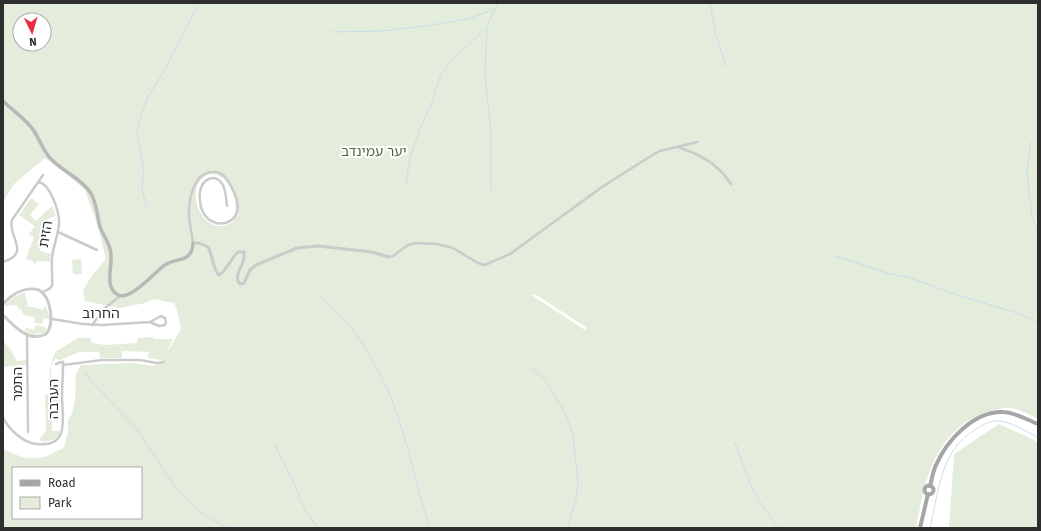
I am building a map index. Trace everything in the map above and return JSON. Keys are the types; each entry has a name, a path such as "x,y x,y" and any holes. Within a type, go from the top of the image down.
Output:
{"main road":[{"path":"3,102 34,131 45,152 52,160 78,178 91,193 96,205 101,228 112,254 109,274 110,281 115,292 120,296 134,291 168,263 185,258 192,250 193,243"},
{"path":"920,528 928,494 925,492 925,489 926,487 930,486 936,465 949,443 960,431 973,421 994,412 1005,412 1038,424"}],"street":[{"path":"227,206 225,189 223,185 217,179 207,179 202,185 200,192 202,209 205,215 220,224 229,222 237,213 237,200 229,183 221,173 210,172 199,177 195,184 190,201 189,213 193,243 199,243 208,247 212,254 217,272 220,275 224,272 234,255 241,251 244,252 245,257 239,269 237,280 242,284 250,270 256,264 297,248 305,247 326,247 372,252 389,257 393,256 408,245 416,243 437,244 453,248 478,264 486,265 510,254 584,200 654,154 660,151 697,142"},
{"path":"678,147 704,157 723,172 731,184"},
{"name":"הזית","path":"3,262 11,259 16,253 17,246 11,222 43,175"},
{"name":"הזית","path":"38,182 43,183 48,188 57,209 59,220 52,258 52,286 43,292"},
{"path":"58,232 97,250"},
{"path":"3,304 20,291 34,289 43,292 52,319 48,332 45,335 33,337 27,336 3,315"},
{"path":"92,325 106,308 120,296"},
{"name":"החרוב","path":"52,319 92,325 150,322 160,326 164,325 166,322 165,318 161,316 150,322"},
{"name":"התמר","path":"27,336 28,432"},
{"name":"הערבה","path":"56,364 61,362 63,365 102,360 140,360 157,364 164,362"},
{"name":"הערבה","path":"3,418 15,433 30,442 45,444 58,438 61,434 63,426 63,365"}],"green space":[{"name":"יער עמינדב","path":"3,3 1038,3 1038,419 1019,410 1007,408 981,414 963,424 942,446 935,458 925,485 916,528 3,528 3,448 25,458 37,458 49,455 64,448 68,432 68,420 72,414 75,400 76,374 81,365 134,363 154,366 162,362 161,360 148,358 148,353 151,352 122,351 122,358 100,358 99,352 79,352 60,360 55,359 51,365 51,389 60,388 60,406 52,406 52,431 60,431 53,440 41,442 40,438 46,431 45,395 49,394 50,368 55,352 78,338 91,338 91,343 105,345 137,343 137,338 152,337 154,339 173,339 167,351 181,329 174,303 154,299 145,303 120,308 85,301 83,290 93,274 106,259 98,227 85,190 45,158 14,184 3,202","holes":["210,174 216,175 226,182 235,200 236,214 233,222 224,226 215,225 207,221 201,214 197,205 197,186 202,179","530,294 538,296 587,328 585,330"]},
{"path":"31,198 39,204 30,215 36,221 52,206 56,216 47,219 47,228 40,251 51,254 50,262 38,261 35,264 31,260 26,259 34,237 29,234 35,226 19,215"},
{"path":"81,259 82,274 73,274 72,260"},
{"path":"25,292 28,307 43,310 44,307 46,307 51,320 44,318 42,324 34,323 35,317 24,315 20,308 18,309 17,305 4,306 14,297"},
{"path":"37,325 47,328 44,333 32,334 24,330 27,328 34,330 35,326"},
{"path":"3,340 17,361 26,360 26,365 3,367"},
{"path":"999,424 1038,442 1038,528 949,528 954,454"}],"waterway":[{"path":"147,210 142,188 144,168 137,135 141,114 148,97 164,71 199,3"},
{"path":"406,184 410,158 422,124 431,105 441,74 456,55 472,42 487,26 498,3"},
{"path":"709,3 715,31 726,67"},
{"path":"332,32 382,31 425,26 468,19 494,9"},
{"path":"487,28 485,74 491,134 491,189"},
{"path":"1031,142 1027,173 1032,217 1038,233"},
{"path":"836,256 890,274 908,277 951,293 1017,313 1038,323"},
{"path":"319,295 343,318 360,339 383,380 398,416 430,528"},
{"path":"532,368 545,380 565,412 573,435 578,482 576,499 569,522 570,528"},
{"path":"85,372 91,381 136,428 175,487 200,512 227,528"},
{"path":"930,528 943,472 955,448 964,438 981,426 996,421 1009,423 1038,437"},
{"path":"735,443 751,486 778,528"},
{"path":"275,445 305,510 318,528"}]}
